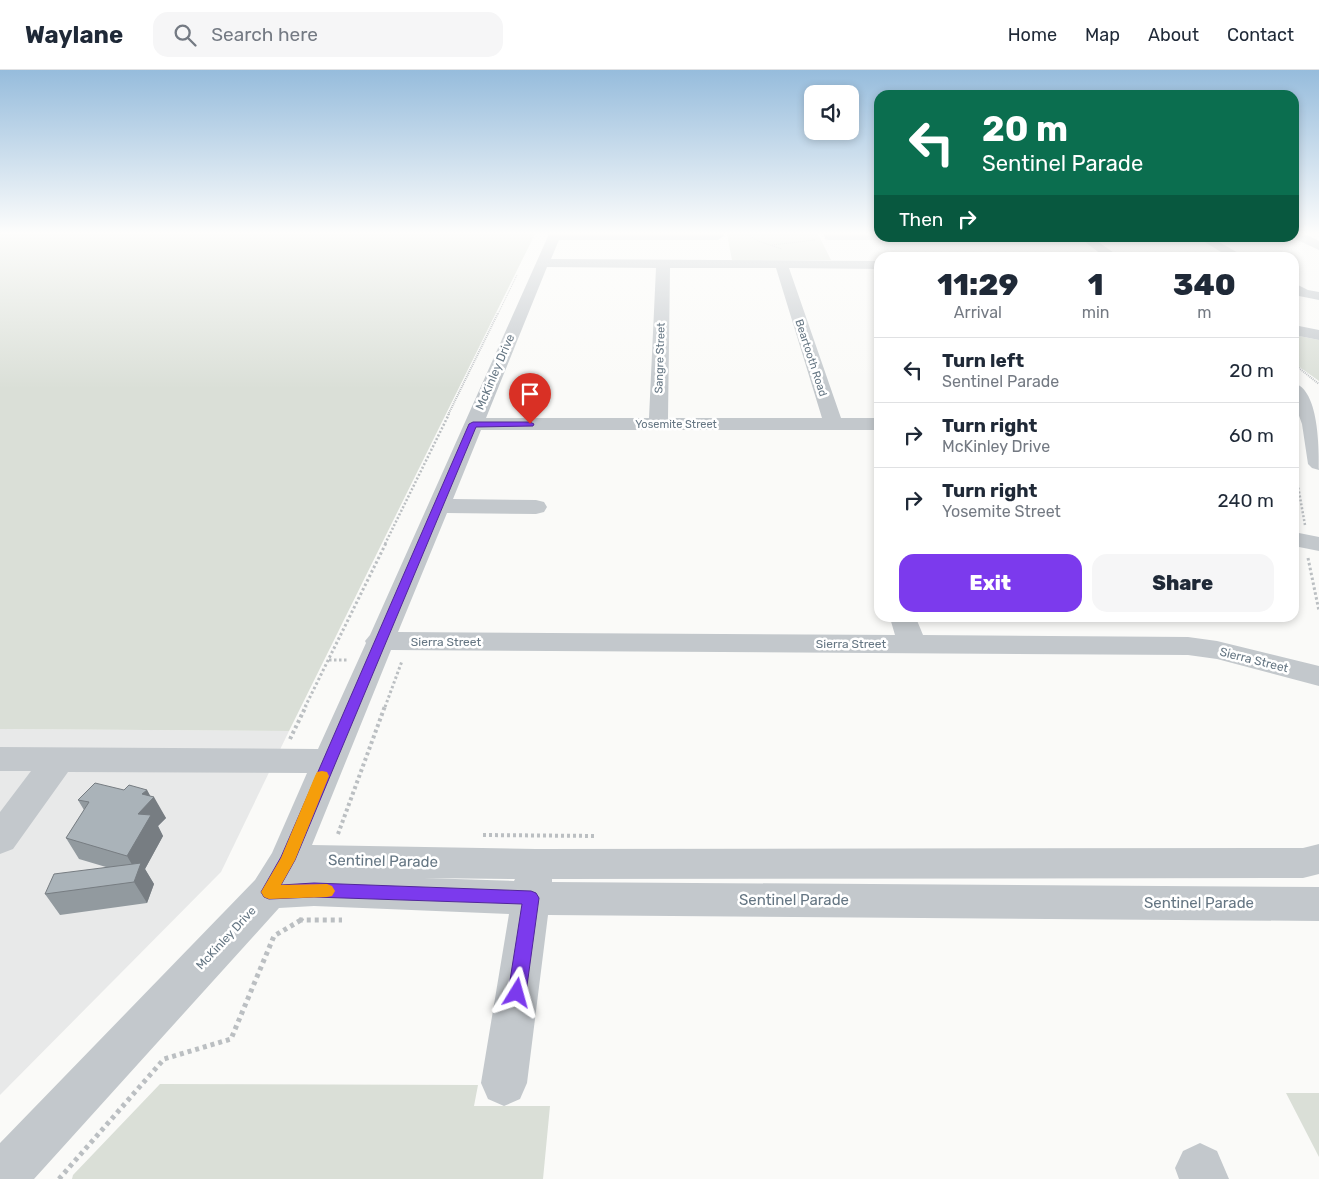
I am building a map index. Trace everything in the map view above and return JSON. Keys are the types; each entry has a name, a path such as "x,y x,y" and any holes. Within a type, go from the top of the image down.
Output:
{"street":[{"name":"McKinley Drive","path":"0,1179 278,876 473,424 518,302 528,286"},
{"name":"Sangre Street","path":"658,424 662,286"},
{"name":"Beartooth Road","path":"788,286 833,424"},
{"path":"1299,290 1319,296"},
{"path":"1299,331 1319,335"},
{"path":"1299,394 1315,419 1317,456"},
{"name":"Yosemite Street","path":"473,424 874,424"},
{"path":"1299,446 1317,456"},
{"path":"438,506 536,507"},
{"path":"1299,540 1319,544"},
{"path":"904,622 912,644"},
{"name":"Sierra Street","path":"379,641 1188,646 1217,650 1319,676"},
{"path":"0,759 329,761"},
{"path":"0,839 59,759"},
{"name":"Sentinel Parade","path":"278,876 314,890 533,881 1303,863 1319,859"},
{"path":"504,1083 533,881"},
{"name":"Sentinel Parade","path":"533,881 1319,904"}],"path":[{"path":"280,760 511,286"},
{"path":"1299,368 1319,384"},
{"path":"338,834 374,736"},
{"path":"59,1179 164,1059 231,1039 274,936 301,920"}],"shaded area":[{"path":"0,286 509,286 289,731 0,729"},
{"path":"1299,336 1319,340 1319,381 1299,367"},
{"path":"0,729 289,731 221,872 0,1095"},
{"path":"160,1084 478,1085 474,1106 550,1106 543,1179 72,1179 73,1175"},
{"path":"1286,1093 1319,1093 1319,1157"}],"building":[{"path":"95,783 124,790 129,785 147,790 142,794 154,797 138,814 151,815 127,856 66,838 89,802 78,800"},
{"path":"141,863 134,882 45,894 54,874"}],"slow traffic":[{"path":"322,776 287,860 269,892 327,891"}],"route":[{"path":"517,993 531,898 314,890 269,892 287,860 473,424 530,424"}]}
